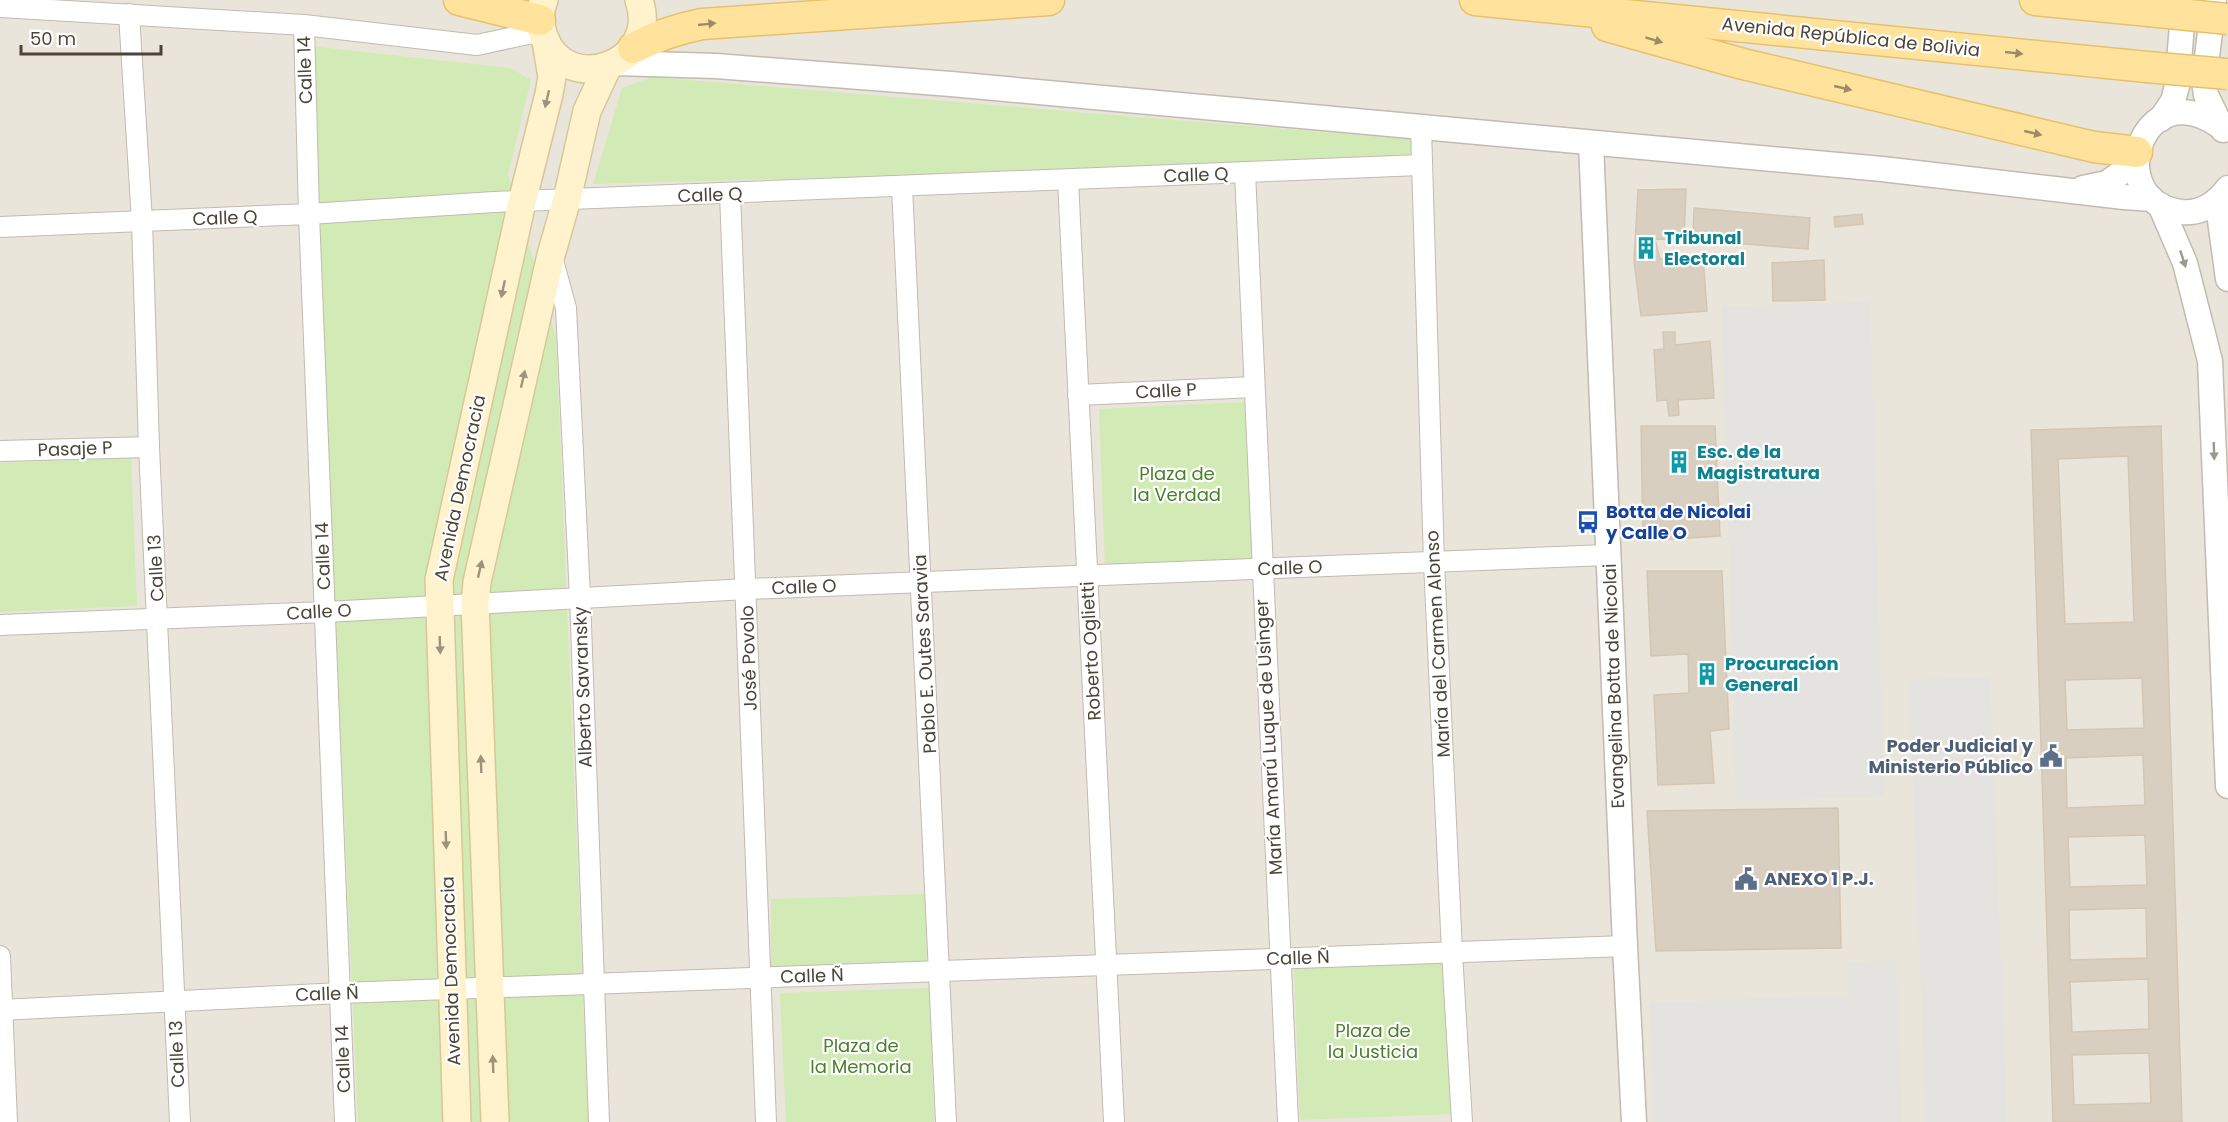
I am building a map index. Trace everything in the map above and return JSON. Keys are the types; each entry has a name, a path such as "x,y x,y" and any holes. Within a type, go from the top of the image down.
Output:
{"main road":[{"path":"459,0 543,23 554,53 579,68 594,69 677,29 702,24 1049,0"},
{"name":"Avenida República de Bolivia","path":"1475,0 2228,74"},
{"path":"2035,0 2228,19"},
{"name":"Avenida Democracia","path":"495,1122 474,603 551,255 567,199 587,111 639,36 642,21 640,3"},
{"path":"1538,5 1743,64 2137,157"},
{"name":"Avenida Democracia","path":"456,1122 439,580 522,202 552,77 543,23"}],"street":[{"path":"2184,0 2177,86 2173,101 2161,119 2145,134 2137,157 2140,182 2156,202 2185,263 2210,361 2228,786"},
{"path":"2214,0 2204,81 2206,95 2225,132"},
{"path":"0,7 304,25 477,45 543,23"},
{"name":"Calle 13","path":"129,14 142,221 149,447 180,1122"},
{"name":"Calle 14","path":"304,25 309,214 345,1122"},
{"path":"628,53 675,51 716,66"},
{"path":"628,53 716,66 951,84 1882,169 2064,189 2156,202 2173,211 2218,205 2228,279"},
{"path":"2161,119 2176,113 2193,113 2208,118 2225,132"},
{"name":"María del Carmen Alonso","path":"1421,128 1434,562 1462,1122"},
{"name":"Evangelina Botta de Nicolai","path":"1591,142 1634,1122"},
{"path":"2064,189 2095,187 2107,183 2137,157"},
{"name":"Calle Q","path":"0,227 309,214 567,199 1421,165"},
{"name":"María Amarú Luque de Usinger","path":"1245,172 1288,1122"},
{"name":"Roberto Oglietti","path":"1068,180 1114,1122"},
{"name":"Pablo E. Outes Saravia","path":"902,187 946,1122"},
{"name":"José Povolo","path":"730,194 766,1122"},
{"name":"Alberto Savransky","path":"551,255 566,308 580,597 599,1122"},
{"name":"Calle P","path":"1078,395 1254,387"},
{"name":"Pasaje P","path":"0,451 149,447"},
{"name":"Calle O","path":"0,625 326,612 438,604 747,589 1608,555"},
{"name":"Calle Ñ","path":"1,1010 341,993 1625,946"},
{"path":"0,956 7,1122"}],"shaded area":[{"path":"0,0 2228,0 2228,1122 0,1122"},
{"path":"1870,302 1884,797 1736,801 1722,306"},
{"path":"1990,677 2007,1122 1926,1122 1909,680"},
{"path":"1896,960 1902,1122 1655,1122 1650,1003 1848,995 1847,962"}],"green space":[{"path":"310,46 511,68 531,80 508,174 556,337 588,1122 358,1122"},
{"path":"652,77 1418,140 1417,161 593,184 622,88"},
{"name":"Plaza de la Verdad","path":"1247,402 1255,560 1105,567 1099,409"},
{"path":"131,458 137,606 0,612 0,463"},
{"path":"925,894 927,962 771,967 771,899"},
{"name":"Plaza de la Justicia","path":"1446,961 1453,1114 1300,1120 1294,969"},
{"name":"Plaza de la Memoria","path":"929,988 934,1122 786,1122 780,993"}],"building":[{"name":"Tribunal Electoral","path":"1686,189 1684,240 1655,239 1660,259 1703,256 1707,311 1641,316 1634,261 1638,190"},
{"path":"1694,208 1810,218 1808,249 1693,240"},
{"path":"1862,214 1863,224 1835,227 1834,217"},
{"path":"1824,260 1825,300 1773,301 1772,263"},
{"path":"1663,332 1675,332 1675,345 1710,341 1714,398 1678,400 1679,415 1669,416 1667,400 1657,401 1654,350 1664,349"},
{"name":"Esc. de la Magistratura","path":"1641,426 1715,426 1720,536 1643,541"},
{"path":"2161,426 2182,1122 2053,1122 2031,430","holes":["2128,456 2134,622 2065,624 2058,459","2142,678 2144,728 2067,730 2065,680","2143,755 2145,805 2067,808 2066,758","2145,835 2147,885 2070,887 2068,837","2146,908 2147,958 2070,960 2069,910","2148,979 2149,1029 2072,1032 2070,982","2149,1053 2151,1103 2074,1105 2072,1055"]},
{"name":"Procuracíon General","path":"1647,571 1722,571 1729,729 1710,731 1714,783 1658,785 1654,695 1689,693 1688,654 1651,656"},
{"name":"ANEXO 1 P.J.","path":"1838,808 1841,948 1656,951 1647,811"}],"place":[{"name":"Tribunal Electoral","path":"1646,248"},
{"name":"Esc. de la Magistratura","path":"1679,462"},
{"name":"Botta de Nicolai y Calle O","path":"1588,522"},
{"name":"Procuracíon General","path":"1707,674"},
{"name":"Poder Judicial y Ministerio Público","path":"2051,756"},
{"name":"ANEXO 1 P.J.","path":"1746,879"}]}
